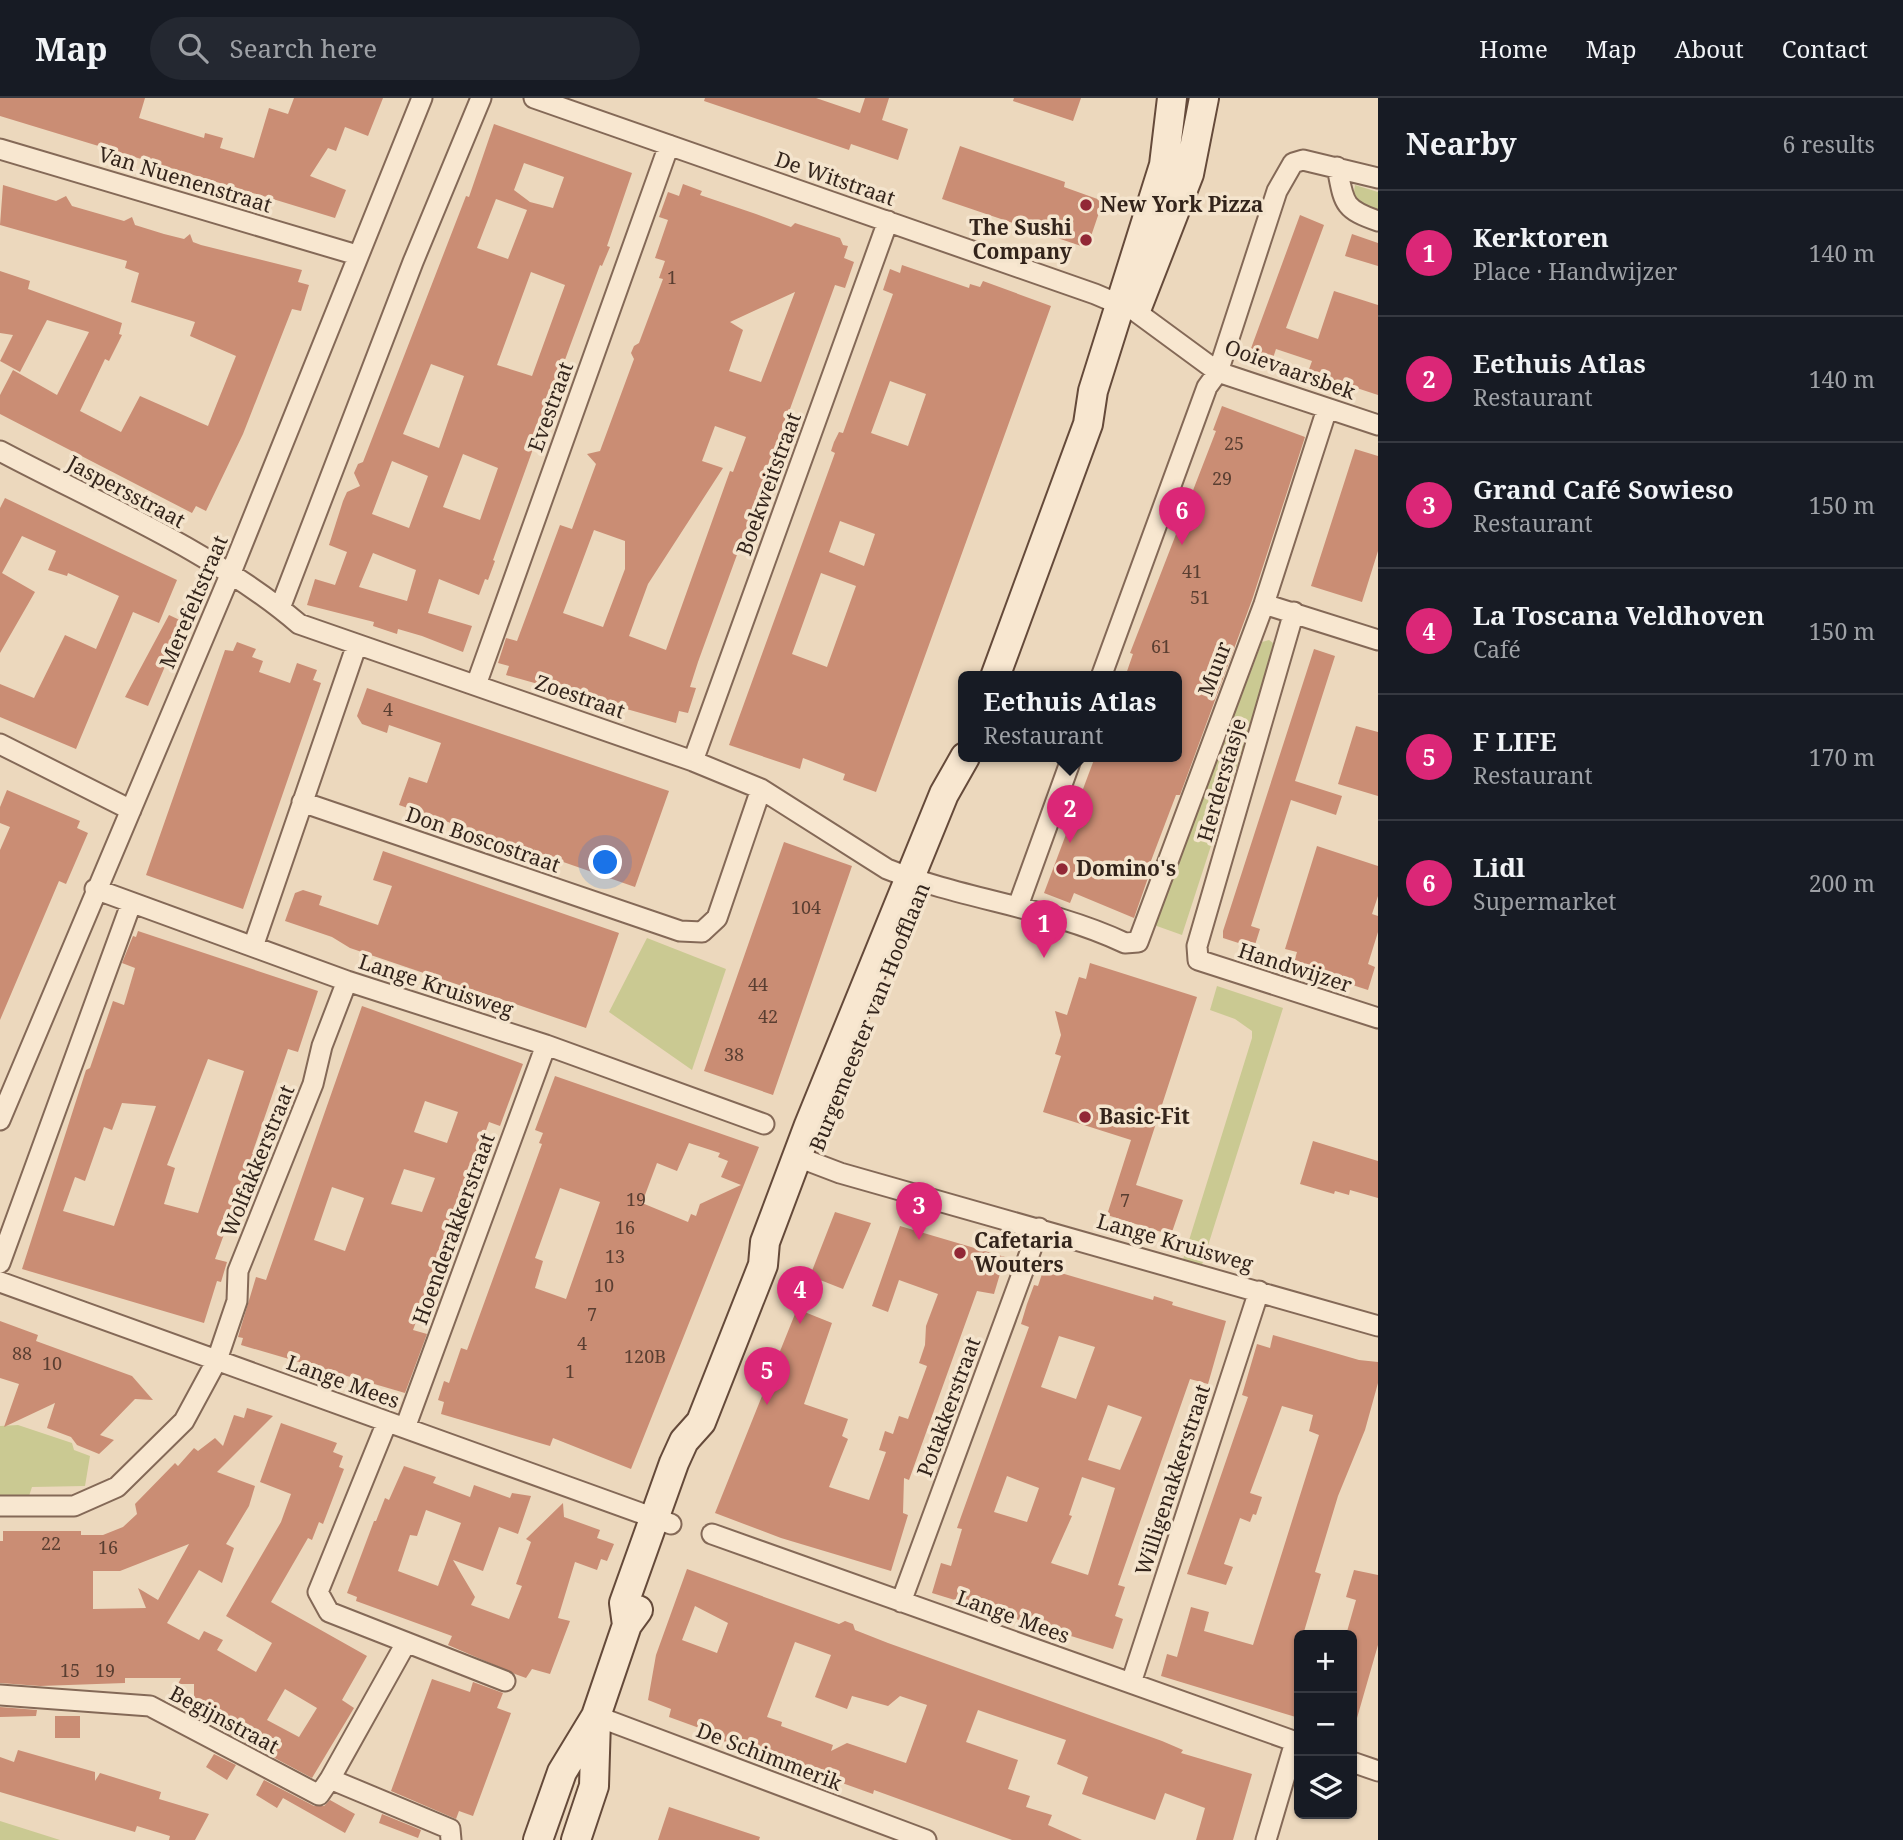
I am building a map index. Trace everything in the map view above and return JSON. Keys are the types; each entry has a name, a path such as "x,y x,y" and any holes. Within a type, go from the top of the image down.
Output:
{"main road":[{"path":"1128,307 1164,165 1172,98"},
{"path":"997,671 1088,424 1093,391 1189,174 1204,98"},
{"name":"Burgemeester van Hoofflaan","path":"538,1840 562,1772 596,1716 626,1625 624,1603 663,1521 684,1441 701,1422 763,1265 765,1242 805,1160 917,881 944,794 963,762"},
{"name":"Burgemeester van Hoofflaan","path":"576,1840 594,1786 596,1716"}],"street":[{"name":"Merefeltstraat","path":"0,1120 95,889 230,575 422,98"},
{"path":"280,608 481,98"},
{"name":"De Witstraat","path":"534,98 1128,307"},
{"name":"Evestraat","path":"477,685 669,145"},
{"name":"Van Nuenenstraat","path":"0,149 357,255"},
{"path":"1103,671 1207,387 1218,372 1277,191 1293,163 1311,160 1378,178"},
{"path":"1337,167 1344,201 1352,212 1378,221"},
{"name":"Boekweitstraat","path":"693,761 888,222"},
{"name":"Ooievaarsbek","path":"1128,307 1218,372 1378,425"},
{"name":"Muur","path":"1018,906 1125,943 1138,942 1264,604 1327,409"},
{"name":"Jaspersstraat","path":"0,451 230,575"},
{"name":"Zoestraat","path":"230,575 299,624 356,647 477,685 693,761 761,789 887,869 917,881"},
{"path":"1264,604 1376,634"},
{"name":"Herderstasje","path":"1198,960 1197,946 1294,612"},
{"path":"254,944 356,647"},
{"path":"0,744 131,810"},
{"path":"917,881 1018,906 1070,762"},
{"name":"Don Boscostraat","path":"302,802 680,931 702,932 717,918 761,789"},
{"name":"Lange Kruisweg","path":"95,889 131,904 254,944 347,981 546,1045 764,1124"},
{"path":"0,1263 131,904"},
{"name":"Handwijzer","path":"1198,960 1378,1018"},
{"name":"Wolfakkerstraat","path":"0,1506 74,1506 117,1487 184,1420 217,1360 237,1301 237,1271 313,1084 322,1046 347,981"},
{"name":"Hoenderakkerstraat","path":"396,1425 546,1045"},
{"name":"Lange Kruisweg","path":"805,1160 1378,1326"},
{"name":"Potakkerstraat","path":"901,1602 1040,1228"},
{"name":"Lange Mees","path":"0,1282 663,1521"},
{"name":"Willigenakkerstraat","path":"1131,1683 1259,1291"},
{"path":"396,1425 317,1592 329,1612 505,1681"},
{"name":"Lange Mees","path":"712,1534 1294,1741"},
{"path":"406,1643 330,1779 450,1829 451,1840"},
{"name":"Begijnstraat","path":"0,1695 150,1706 319,1795 330,1779"},
{"name":"De Schimmerik","path":"596,1716 926,1840"},
{"path":"1266,1840 1294,1751"},
{"path":"1357,1764 1378,1771"}],"shaded area":[{"path":"1355,185 1378,192 1378,216 1352,205"},
{"path":"1269,640 1273,643 1274,652 1182,935 1154,925 1262,642"},
{"path":"647,938 726,969 692,1070 609,1012"},
{"path":"1217,986 1283,1008 1200,1271 1181,1266 1252,1038 1252,1031 1235,1019 1210,1010"},
{"path":"18,1425 72,1443 74,1450 90,1456 85,1486 32,1487 26,1505 0,1504 0,1426"},
{"path":"0,1821 60,1840 0,1840"}],"building":[{"path":"0,98 145,98 139,118 204,138 205,133 223,138 220,148 254,158 269,108 288,114 294,98 383,98 368,136 345,127 336,151 328,148 310,176 346,190 335,218 0,116"},
{"path":"705,98 816,98 860,113 865,98 889,98 882,120 908,129 898,160 851,144 849,150 704,101"},
{"path":"1014,98 1081,98 1073,121 1013,101"},
{"path":"494,124 632,173 607,246 610,247 602,266 600,265 570,346 488,580 485,579 479,595 439,579 428,613 472,626 463,652 422,636 398,629 397,634 373,626 374,622 307,605 315,579 335,585 347,552 329,545 343,501 347,492 360,486 354,473 358,464 363,462 466,196 469,197","holes":["524,163 564,177 553,208 530,202 514,190","496,199 527,210 508,259 477,248","531,272 565,285 532,376 497,365","431,364 464,376 439,448 403,434","463,454 498,468 480,520 443,507","392,461 428,476 409,528 372,514","373,553 416,570 407,601 359,587"]},
{"path":"960,146 1065,182 1064,187 1103,201 1087,248 942,199"},
{"path":"683,184 702,191 700,195 791,227 795,223 840,238 843,245 848,246 844,258 854,262 845,288 835,285 698,662 690,687 696,688 688,713 679,711 676,723 506,675 509,666 498,663 506,638 517,641 560,525 572,529 596,464 587,454 600,451 634,359 631,353 639,343 663,279 659,278 665,261 655,258 668,220 659,217 668,192 679,196","holes":["795,292 761,382 729,371 743,330 730,322","715,426 746,437 733,472 730,471 666,650 629,636 648,584 723,468 702,461","594,530 625,541 625,569 603,627 563,613"]},
{"path":"3,185 56,201 66,196 72,206 124,221 132,217 135,225 184,239 190,234 193,242 201,245 302,270 298,282 309,285 301,311 292,309 243,434 206,511 196,506 192,513 0,414 0,395 13,370 57,395 89,332 47,320 20,372 0,361 13,335 0,333 0,271 30,281 28,289 122,323 119,334 122,335 109,361 105,359 80,411 121,432 140,396 208,426 236,356 190,336 195,322 131,302 139,273 125,268 127,261 0,225"},
{"path":"1300,215 1324,225 1286,328 1318,339 1334,291 1378,305 1378,395 1308,372 1312,361 1276,349 1269,370 1246,362"},
{"path":"1352,234 1378,243 1378,266 1345,256"},
{"path":"902,265 969,288 970,284 980,287 983,281 1051,306 876,792 843,780 845,774 803,758 800,769 729,745 835,453 831,451 834,442 839,432 843,433 893,294 883,290 890,269 900,273","holes":["890,381 926,394 908,446 871,433","840,521 875,534 864,566 829,552","821,573 856,586 827,667 792,654"]},
{"path":"1222,406 1305,437 1252,600 1180,795 1176,795 1146,874 1149,875 1134,918 1074,893 1070,903 1044,893 1093,762 1182,762 1182,671 1127,671 1133,654 1130,653 1216,431 1213,430"},
{"path":"1355,449 1378,456 1378,551 1362,602 1311,586"},
{"path":"5,498 177,580 159,623 133,612 76,749 0,717 0,684 34,698 65,635 96,649 119,596 68,573 67,576 48,570 56,551 22,536 2,573 35,592 0,653 0,508"},
{"path":"169,615 184,622 148,706 125,697"},
{"path":"237,642 256,649 252,657 263,661 259,672 290,683 297,663 317,670 313,680 321,683 243,909 146,875 225,650 233,651"},
{"path":"1314,649 1335,656 1295,781 1342,796 1336,815 1291,800 1251,926 1260,929 1254,948 1223,938 1223,931"},
{"path":"367,688 669,791 635,887 399,805 409,777 427,783 441,743 389,725 387,733 362,724 357,716"},
{"path":"1356,726 1378,732 1378,796 1338,784"},
{"path":"7,790 80,821 77,828 88,833 66,884 59,881 0,1020 0,850 10,827 0,823 0,807"},
{"path":"784,842 852,866 773,1095 704,1071"},
{"path":"1317,846 1378,866 1378,896 1372,914 1378,916 1378,932 1368,964 1375,967 1368,990 1293,966 1297,952 1285,949"},
{"path":"383,851 619,933 586,1028 350,948 332,937 285,921 295,893 303,890 322,896 319,905 378,925 392,886 373,880"},
{"path":"138,931 318,991 298,1052 288,1049 252,1154 256,1156 250,1174 245,1172 215,1259 227,1262 221,1282 217,1281 204,1323 22,1269 86,1070 90,1068 113,1001 124,1005 135,968 122,963 133,936 136,937","holes":["208,1059 244,1071 198,1213 164,1204 175,1168 167,1165","122,1103 156,1106 114,1226 63,1211 75,1177 85,1181 104,1127 112,1130"]},
{"path":"1090,963 1197,997 1136,1185 1183,1200 1171,1235 1107,1215 1131,1140 1043,1112 1061,1056 1055,1054 1061,1035 1055,1011 1067,1015 1079,977 1086,979"},
{"path":"362,1006 523,1064 500,1126 489,1122 413,1330 427,1334 405,1393 241,1345 243,1338 238,1337 256,1277 266,1280","holes":["425,1101 458,1112 447,1143 414,1132","404,1169 435,1178 422,1212 391,1204","332,1187 364,1198 345,1251 314,1240"]},
{"path":"555,1076 759,1147 631,1469 553,1438 550,1446 441,1414 444,1402 438,1400 444,1381 449,1383 461,1348 467,1350 542,1144 539,1143 543,1133 535,1130","holes":["689,1143 720,1153 718,1157 728,1161 721,1177 741,1185 700,1204 696,1216 691,1214 688,1222 642,1203 657,1163 677,1171","560,1188 600,1202 566,1299 535,1288 543,1261 535,1258"]},
{"path":"1313,1141 1378,1161 1378,1198 1350,1190 1349,1195 1335,1191 1334,1194 1300,1184"},
{"path":"835,1212 871,1223 843,1289 810,1276"},
{"path":"900,1226 1005,1257 994,1294 977,1291 909,1480 904,1478 903,1513 908,1515 891,1571 781,1538 715,1513 797,1309 832,1323 804,1404 848,1419 842,1436 848,1439 829,1487 869,1500 886,1452 879,1450 885,1431 893,1434 899,1416 908,1419 927,1366 919,1363 925,1345 926,1326 938,1294 899,1280 888,1312 872,1306"},
{"path":"1044,1268 1153,1300 1154,1296 1173,1302 1172,1305 1226,1321 1208,1384 1190,1379 1118,1585 1125,1587 1115,1616 1123,1619 1113,1649 932,1593 941,1563 951,1566 962,1529 957,1528 1029,1327 1021,1324 1027,1304 1034,1285 1038,1286","holes":["1059,1336 1095,1347 1076,1399 1041,1387","1108,1405 1142,1417 1120,1470 1088,1460","1007,1476 1039,1488 1027,1522 994,1512","1082,1477 1115,1488 1088,1575 1051,1563 1072,1516 1069,1515"]},
{"path":"0,1321 38,1335 36,1341 132,1376 153,1400 135,1399 100,1435 114,1440 99,1454 77,1445 71,1437 47,1428 55,1403 4,1427 19,1384 0,1378"},
{"path":"1273,1335 1359,1360 1378,1362 1378,1383 1365,1430 1338,1496 1315,1572 1321,1574 1304,1630 1294,1630 1294,1716 1161,1676 1167,1654 1177,1657 1191,1607 1209,1612 1204,1631 1253,1645 1319,1435 1309,1431 1313,1415 1282,1406 1250,1493 1262,1497 1256,1515 1253,1514 1250,1522 1240,1518 1224,1564 1233,1567 1226,1585 1187,1574 1248,1397 1242,1395 1257,1344 1270,1348"},
{"path":"247,1408 273,1416 217,1472 255,1486 249,1506 226,1544 234,1548 222,1583 199,1570 167,1623 199,1640 204,1631 223,1640 217,1650 256,1672 272,1643 226,1616 281,1522 291,1494 260,1482 281,1423 337,1443 333,1452 343,1456 339,1467 344,1469 323,1524 319,1522 312,1540 308,1538 271,1602 367,1656 342,1700 354,1708 312,1778 198,1717 200,1714 194,1711 194,1684 178,1684 181,1678 125,1678 125,1683 40,1686 0,1683 0,1541 3,1541 3,1531 81,1531 81,1535 103,1535 123,1527 137,1514 135,1504 175,1463 178,1466 194,1448 198,1451 215,1438 223,1446 234,1415 244,1418","holes":["189,1544 158,1600 138,1588 146,1608 93,1609 93,1571 120,1571","285,1689 317,1708 299,1737 267,1720"]},
{"path":"404,1466 436,1477 433,1483 470,1497 474,1485 510,1498 512,1493 531,1496 518,1534 499,1527 483,1571 453,1560 475,1597 471,1605 509,1619 522,1586 516,1584 531,1542 526,1539 563,1503 564,1517 600,1530 597,1538 614,1544 607,1561 601,1559 597,1570 575,1562 558,1618 570,1621 550,1674 532,1669 526,1678 515,1674 448,1645 452,1636 356,1601 357,1597 347,1593 374,1521 385,1498 389,1500","holes":["426,1510 461,1523 438,1586 398,1571 410,1535 417,1536"]},
{"path":"687,1569 839,1624 845,1621 853,1624 855,1630 888,1643 1162,1741 1183,1750 1181,1753 1252,1774 1233,1840 1196,1840 1205,1808 1165,1793 1155,1820 1082,1794 1088,1777 1057,1764 1066,1740 978,1710 966,1742 1018,1760 1008,1789 1030,1796 1026,1807 1052,1815 1048,1825 1082,1840 1012,1840 874,1790 873,1794 817,1774 815,1778 777,1764 779,1761 723,1741 724,1737 669,1717 671,1709 648,1700 656,1655","holes":["695,1606 728,1623 717,1653 682,1640","795,1642 831,1655 815,1697 847,1709 852,1696 888,1706 900,1696 927,1705 906,1763 847,1743 831,1751 833,1745 781,1726 782,1722 767,1717"]},
{"path":"1354,1570 1378,1575 1378,1645 1357,1718 1357,1630 1347,1630 1356,1600 1346,1597"},
{"path":"432,1679 470,1692 473,1682 503,1693 497,1708 511,1713 473,1816 459,1811 456,1819 391,1791"},
{"path":"0,1707 37,1710 36,1716 0,1717"},
{"path":"55,1716 80,1716 80,1738 55,1738"},
{"path":"18,1750 95,1772 95,1781 100,1773 161,1792 159,1799 209,1814 195,1840 169,1840 170,1836 137,1826 135,1832 0,1792 0,1757 14,1762"},
{"path":"214,1754 236,1765 227,1780 206,1767"},
{"path":"264,1780 314,1806 324,1806 330,1800 355,1814 345,1833 283,1798 277,1808 256,1795"},
{"path":"669,1807 760,1837 759,1840 658,1840"},
{"path":"382,1814 421,1830 418,1838 379,1823"}],"place":[{"name":"New York Pizza","path":"1086,205"},
{"name":"The Sushi Company","path":"1086,240"},
{"name":"Lidl","path":"1182,545"},
{"name":"Eethuis Atlas","path":"1070,843"},
{"name":"Domino's","path":"1062,869"},
{"name":"Kerktoren","path":"1044,958"},
{"name":"Basic-Fit","path":"1085,1117"},
{"name":"Grand Café Sowieso","path":"919,1240"},
{"name":"Cafetaria Wouters","path":"960,1253"},
{"name":"La Toscana Veldhoven","path":"800,1324"},
{"name":"F LIFE","path":"767,1405"}]}
